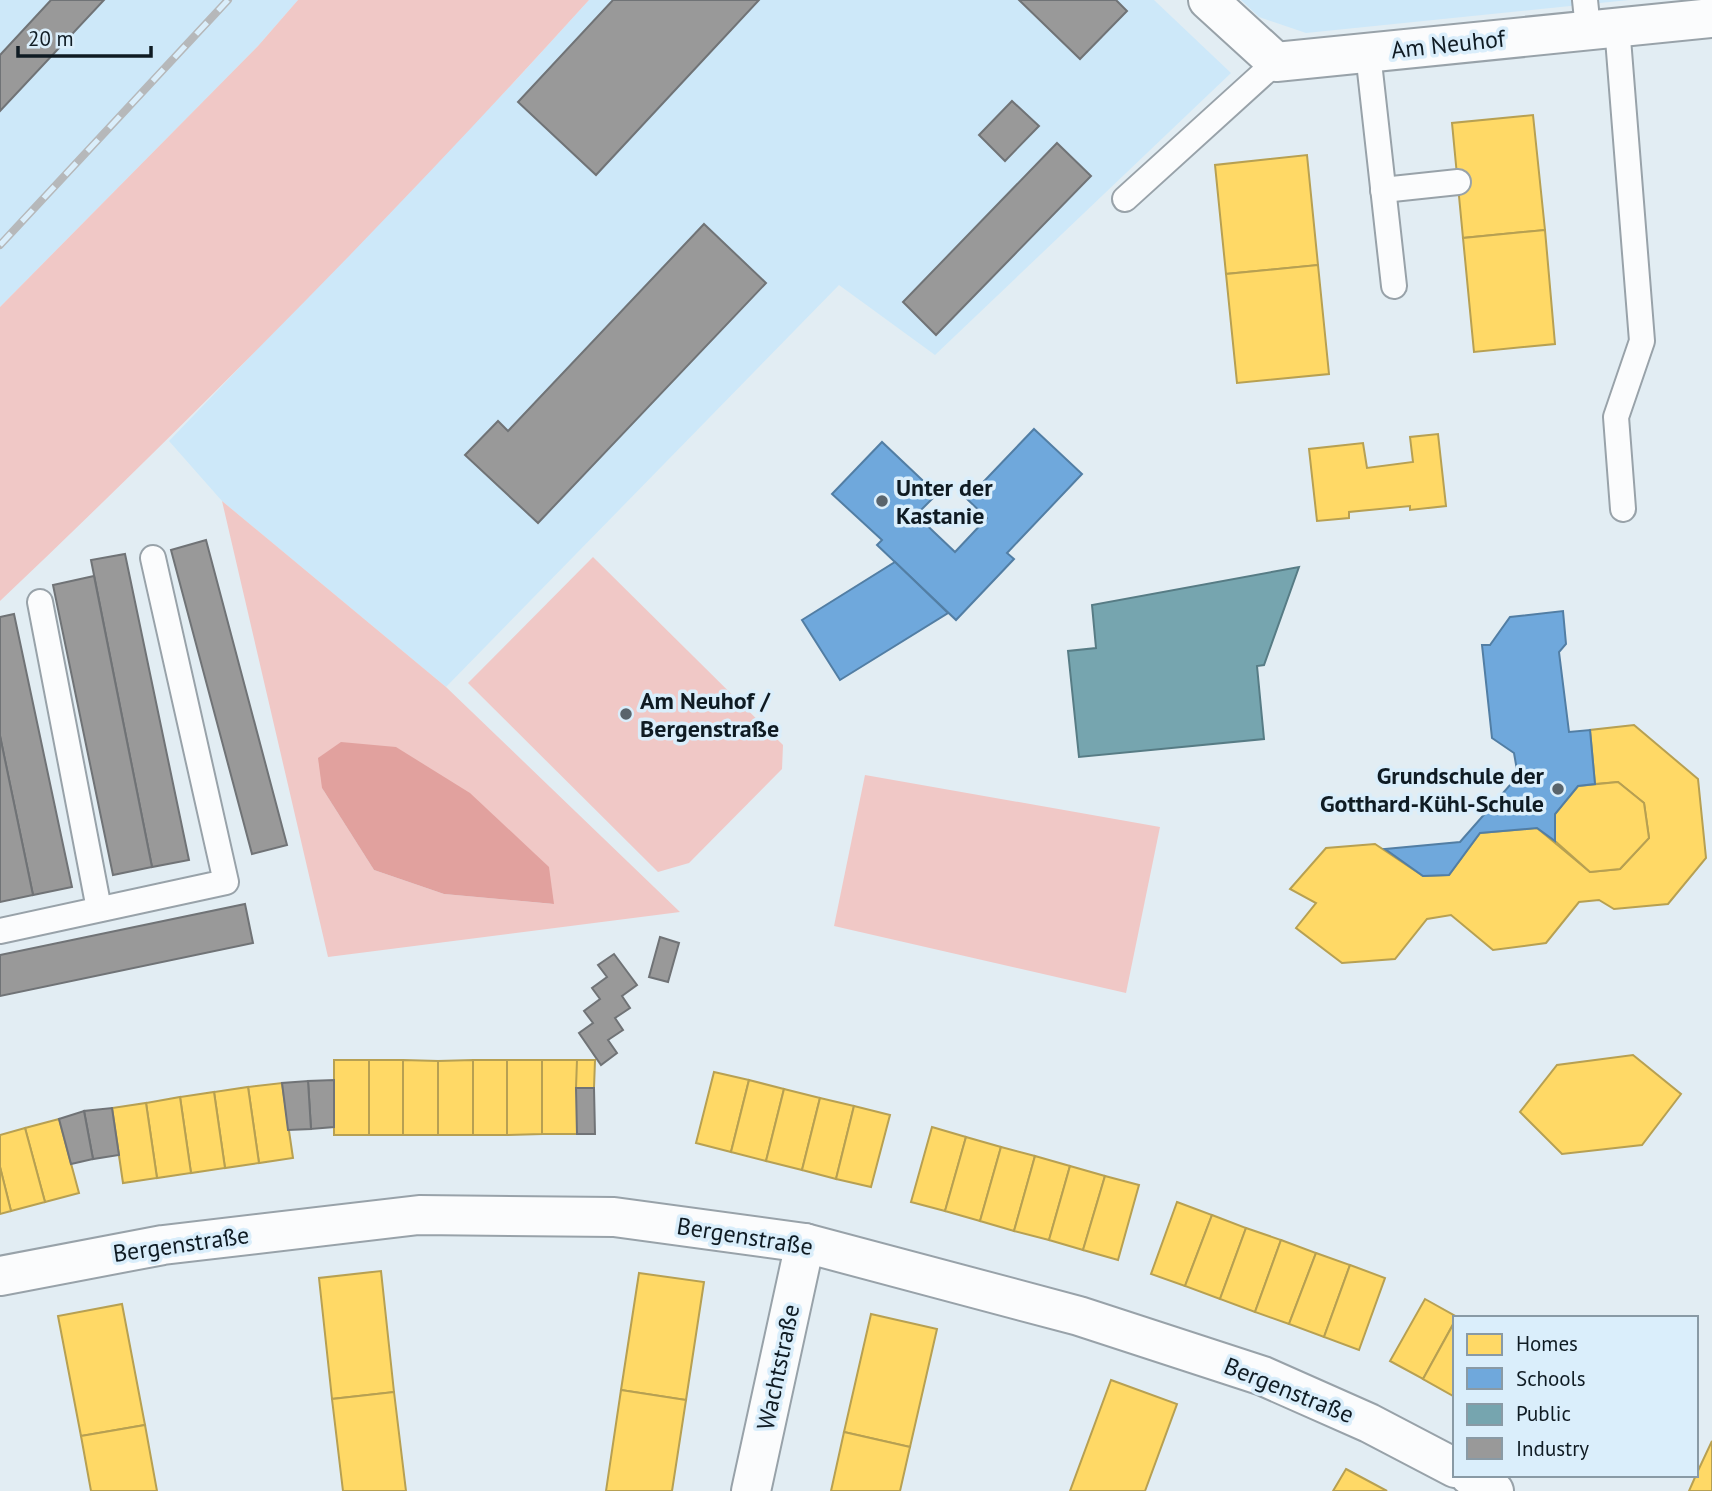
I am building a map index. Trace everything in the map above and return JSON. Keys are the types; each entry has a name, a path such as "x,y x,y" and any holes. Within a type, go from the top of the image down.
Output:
{"street":[{"path":"1208,0 1276,62"},
{"name":"Am Neuhof","path":"1276,62 1368,53 1596,18 1712,18"},
{"name":"Bergenstraße","path":"0,1276 163,1245 419,1215 614,1217 804,1242 1079,1316 1263,1376 1369,1423 1453,1467"},
{"name":"Wachtstraße","path":"751,1491 804,1242"},
{"path":"1472,1477 1494,1491"}],"lane":[{"path":"1596,18 1642,341 1616,417 1623,509"},
{"path":"1368,53 1394,286"},
{"path":"1125,199 1276,62"},
{"path":"1383,190 1458,183"},
{"path":"0,930 226,882 153,558"},
{"path":"40,602 99,909"}],"shaded area":[{"path":"0,0 298,0 258,46 0,307"},
{"path":"298,0 589,0 446,155 300,306 0,601 0,307 258,46"},
{"path":"589,0 1154,0 1231,73 935,355 839,285 446,687 222,501 169,441 516,80"},
{"path":"1241,0 1629,0 1306,33 1259,17"},
{"path":"222,501 446,687 680,912 328,957","holes":["322,788 553,904 444,894 374,870"]},
{"name":"Am Neuhof / Bergenstraße","path":"593,557 783,745 782,769 689,863 658,872 468,683"},
{"path":"341,742 396,747 470,793 549,867 554,904 444,894 374,870 322,788 318,758"},
{"path":"865,775 1160,827 1126,993 834,926"}],"building: Homes":[{"path":"1533,115 1545,230 1463,238 1452,123"},
{"path":"1307,155 1318,265 1226,274 1215,165"},
{"path":"1545,230 1555,344 1474,352 1463,238"},
{"path":"1318,265 1329,374 1237,383 1226,274"},
{"path":"1438,434 1446,506 1410,510 1410,506 1349,512 1349,518 1317,521 1309,449 1363,443 1367,468 1413,462 1410,437"},
{"path":"1634,725 1698,779 1706,858 1668,904 1614,909 1599,900 1579,902 1546,943 1493,950 1451,915 1427,919 1395,959 1342,963 1296,928 1316,903 1290,889 1326,848 1375,844 1423,876 1449,875 1480,833 1537,828 1590,872 1620,869 1649,838 1644,803 1618,782 1595,784 1590,730"},
{"path":"1618,782 1644,803 1649,838 1620,869 1590,872 1555,841 1555,814 1578,786"},
{"path":"1633,1055 1681,1094 1642,1145 1562,1154 1520,1112 1557,1065"},
{"path":"334,1060 369,1060 369,1135 334,1135"},
{"path":"369,1060 403,1060 403,1135 369,1135"},
{"path":"403,1060 438,1061 438,1135 403,1135"},
{"path":"473,1060 473,1135 438,1135 438,1061"},
{"path":"473,1060 507,1060 507,1135 473,1135"},
{"path":"507,1060 542,1060 542,1134 507,1135"},
{"path":"542,1060 577,1060 577,1134 542,1134"},
{"path":"577,1060 595,1060 594,1088 576,1088"},
{"path":"714,1072 749,1080 731,1152 696,1143"},
{"path":"749,1080 784,1089 766,1161 731,1152"},
{"path":"282,1083 293,1158 259,1163 248,1087"},
{"path":"248,1087 259,1163 225,1168 214,1092"},
{"path":"784,1089 820,1098 802,1170 766,1161"},
{"path":"214,1092 225,1168 191,1173 180,1097"},
{"path":"180,1097 191,1173 157,1178 146,1103"},
{"path":"820,1098 854,1106 836,1179 802,1170"},
{"path":"146,1103 157,1178 123,1183 112,1108"},
{"path":"854,1106 890,1115 871,1187 836,1179"},
{"path":"59,1119 79,1193 45,1202 25,1128"},
{"path":"932,1127 966,1137 945,1211 911,1202"},
{"path":"25,1128 45,1202 11,1211 0,1167 0,1135"},
{"path":"966,1137 1001,1147 980,1221 945,1211"},
{"path":"1001,1147 1035,1156 1014,1231 980,1221"},
{"path":"1035,1156 1070,1166 1049,1240 1014,1231"},
{"path":"1070,1166 1105,1176 1083,1250 1049,1240"},
{"path":"0,1167 11,1211 0,1214"},
{"path":"1105,1176 1139,1185 1118,1260 1083,1250"},
{"path":"1177,1202 1212,1215 1185,1286 1151,1274"},
{"path":"1212,1215 1246,1228 1220,1299 1185,1286"},
{"path":"1246,1228 1281,1240 1255,1312 1220,1299"},
{"path":"1281,1240 1316,1253 1289,1324 1255,1312"},
{"path":"1316,1253 1350,1265 1324,1337 1289,1324"},
{"path":"1350,1265 1385,1278 1359,1350 1324,1337"},
{"path":"381,1271 394,1392 332,1399 319,1278"},
{"path":"639,1273 704,1282 686,1400 621,1390"},
{"path":"1425,1299 1455,1316 1423,1379 1390,1361"},
{"path":"122,1304 145,1425 81,1436 58,1316"},
{"path":"871,1314 937,1329 910,1447 844,1432"},
{"path":"1453,1325 1453,1396 1423,1379"},
{"path":"1111,1380 1177,1404 1145,1491 1070,1491"},
{"path":"621,1390 686,1400 672,1491 606,1491"},
{"path":"394,1392 406,1491 343,1491 332,1399"},
{"path":"145,1425 157,1491 91,1491 81,1436"},
{"path":"844,1432 910,1447 900,1491 831,1491"},
{"path":"1712,1441 1712,1491 1689,1491 1695,1477 1698,1477 1698,1471"},
{"path":"1346,1469 1387,1491 1333,1491"}],"building: Schools":[{"path":"1034,429 1082,474 1007,553 1014,559 956,620 877,545 882,540 832,494 882,442 937,494 916,515 955,552 987,518 967,499"},
{"path":"895,562 948,613 840,680 802,620"},
{"path":"1563,611 1566,644 1559,652 1569,732 1590,730 1595,784 1578,786 1555,814 1555,841 1537,828 1480,833 1449,875 1423,876 1385,849 1460,842 1518,776 1514,753 1492,738 1482,645 1490,645 1510,617"}],"building: Public":[{"path":"1299,567 1264,665 1257,666 1264,739 1079,757 1068,651 1096,648 1092,605"}],"building: Industry":[{"path":"51,0 104,0 0,111 0,55"},
{"path":"613,0 759,0 596,175 518,102"},
{"path":"1019,0 1116,0 1127,11 1080,59"},
{"path":"1012,101 1039,126 1005,161 979,135"},
{"path":"1057,143 1091,176 936,335 903,302"},
{"path":"704,224 766,283 538,523 465,455 498,421 508,431"},
{"path":"206,540 287,845 252,854 171,550"},
{"path":"125,554 189,860 152,867 91,560"},
{"path":"94,576 152,867 113,875 53,585"},
{"path":"14,614 72,887 33,895 0,736 0,617"},
{"path":"0,736 33,895 0,902"},
{"path":"245,904 253,943 0,996 0,955"},
{"path":"660,937 679,943 668,982 649,977"},
{"path":"614,954 637,985 622,996 630,1008 615,1018 623,1030 608,1040 617,1053 601,1065 579,1033 593,1023 584,1011 600,999 592,988 607,977 598,965"},
{"path":"334,1080 334,1127 311,1129 308,1081"},
{"path":"308,1081 311,1129 288,1130 282,1083"},
{"path":"576,1088 594,1088 595,1134 577,1134"},
{"path":"112,1108 119,1155 93,1159 84,1111"},
{"path":"84,1111 93,1159 71,1164 59,1119"}],"railway":[{"path":"0,245 228,0"}],"place":[{"name":"Unter der Kastanie","path":"882,501"},
{"name":"Am Neuhof / Bergenstraße","path":"626,714"},
{"name":"Grundschule der Gotthard-Kühl-Schule","path":"1558,789"}]}
